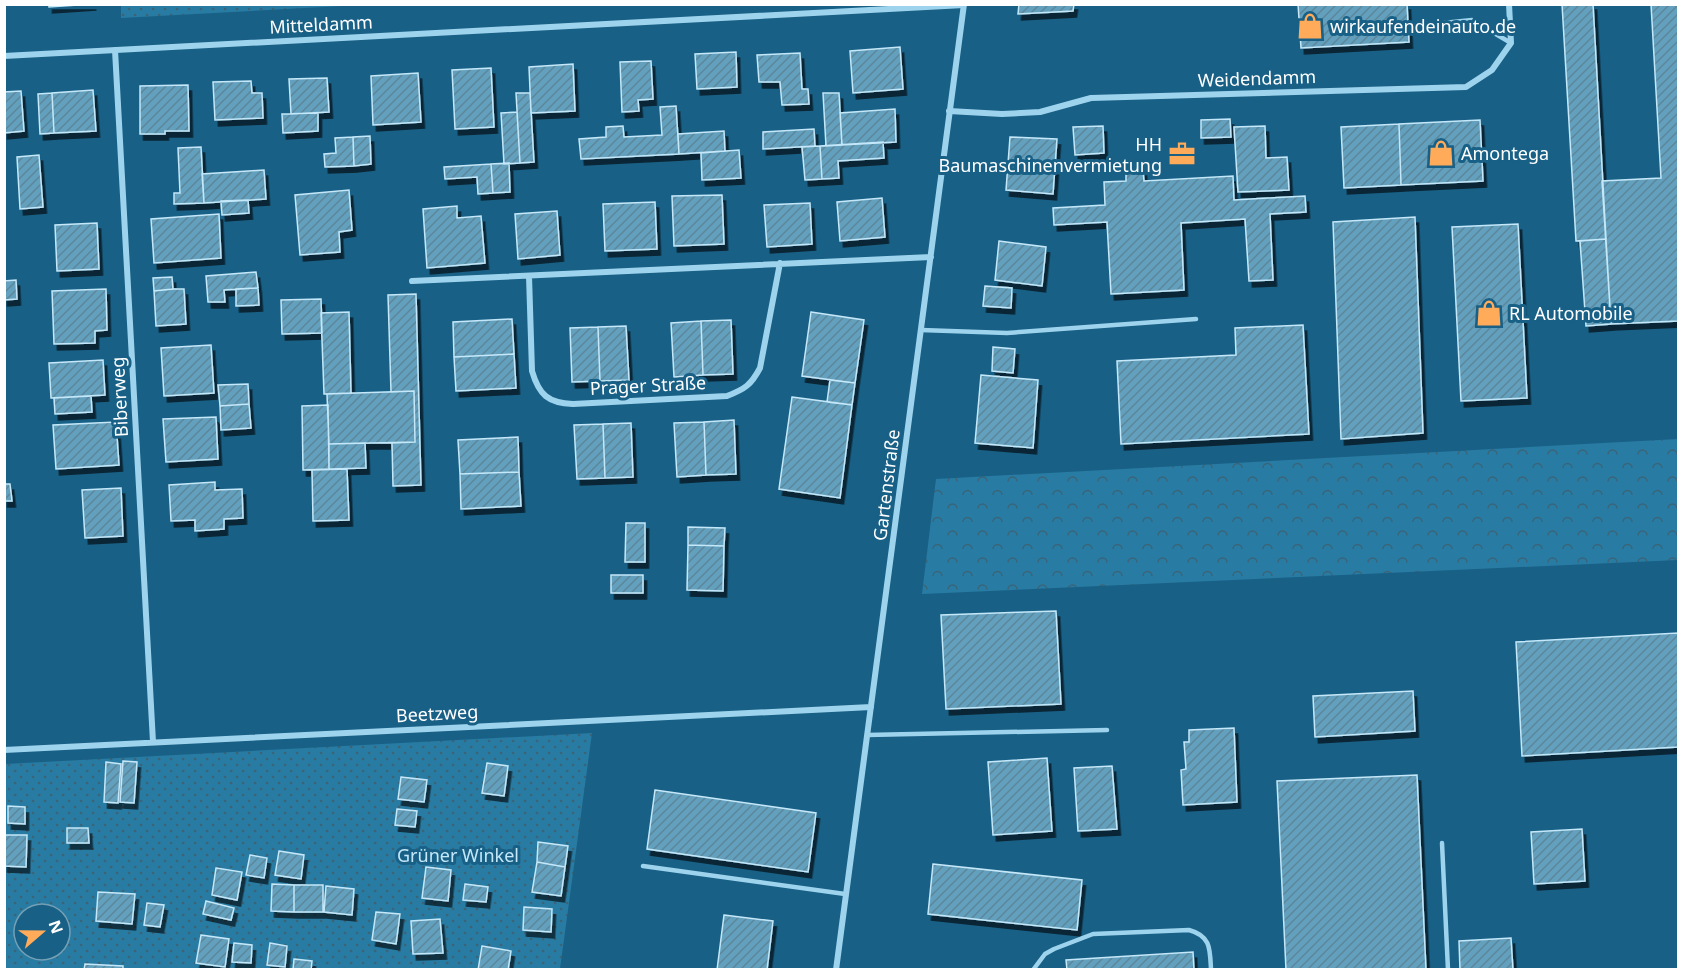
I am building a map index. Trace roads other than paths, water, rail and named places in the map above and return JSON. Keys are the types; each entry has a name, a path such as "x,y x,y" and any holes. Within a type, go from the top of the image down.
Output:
{"street":[{"path":"1509,4 1511,43"},
{"name":"Mitteldamm","path":"4,56 964,5"},
{"name":"Gartenstraße","path":"836,969 964,5"},
{"name":"Weidendamm","path":"949,111 1002,114 1040,112 1091,98 1466,87 1492,70 1511,43"},
{"name":"Biberweg","path":"116,50 153,742"},
{"path":"412,281 931,257"},
{"name":"Prager Straße","path":"529,276 532,371 536,385 545,396 559,403 573,404 727,396 743,390 760,368 780,263"},
{"name":"Beetzweg","path":"4,750 871,707"}],"lane":[{"path":"1414,26 1472,20 1511,43"},
{"path":"921,330 1007,333 1196,320"},
{"path":"867,735 1107,730"},
{"path":"1442,843 1448,969"},
{"path":"643,866 846,894"},
{"path":"1033,969 1045,954 1053,949 1093,934 1189,930 1200,933 1208,942 1211,969"}],"place":[{"name":"wirkaufendeinauto.de","path":"1310,26"},
{"name":"Amontega","path":"1441,153"},
{"name":"HH Baumaschinenvermietung","path":"1182,154"},
{"name":"RL Automobile","path":"1489,313"}],"park label":[{"name":"Grüner Winkel","path":"458,855"}]}
